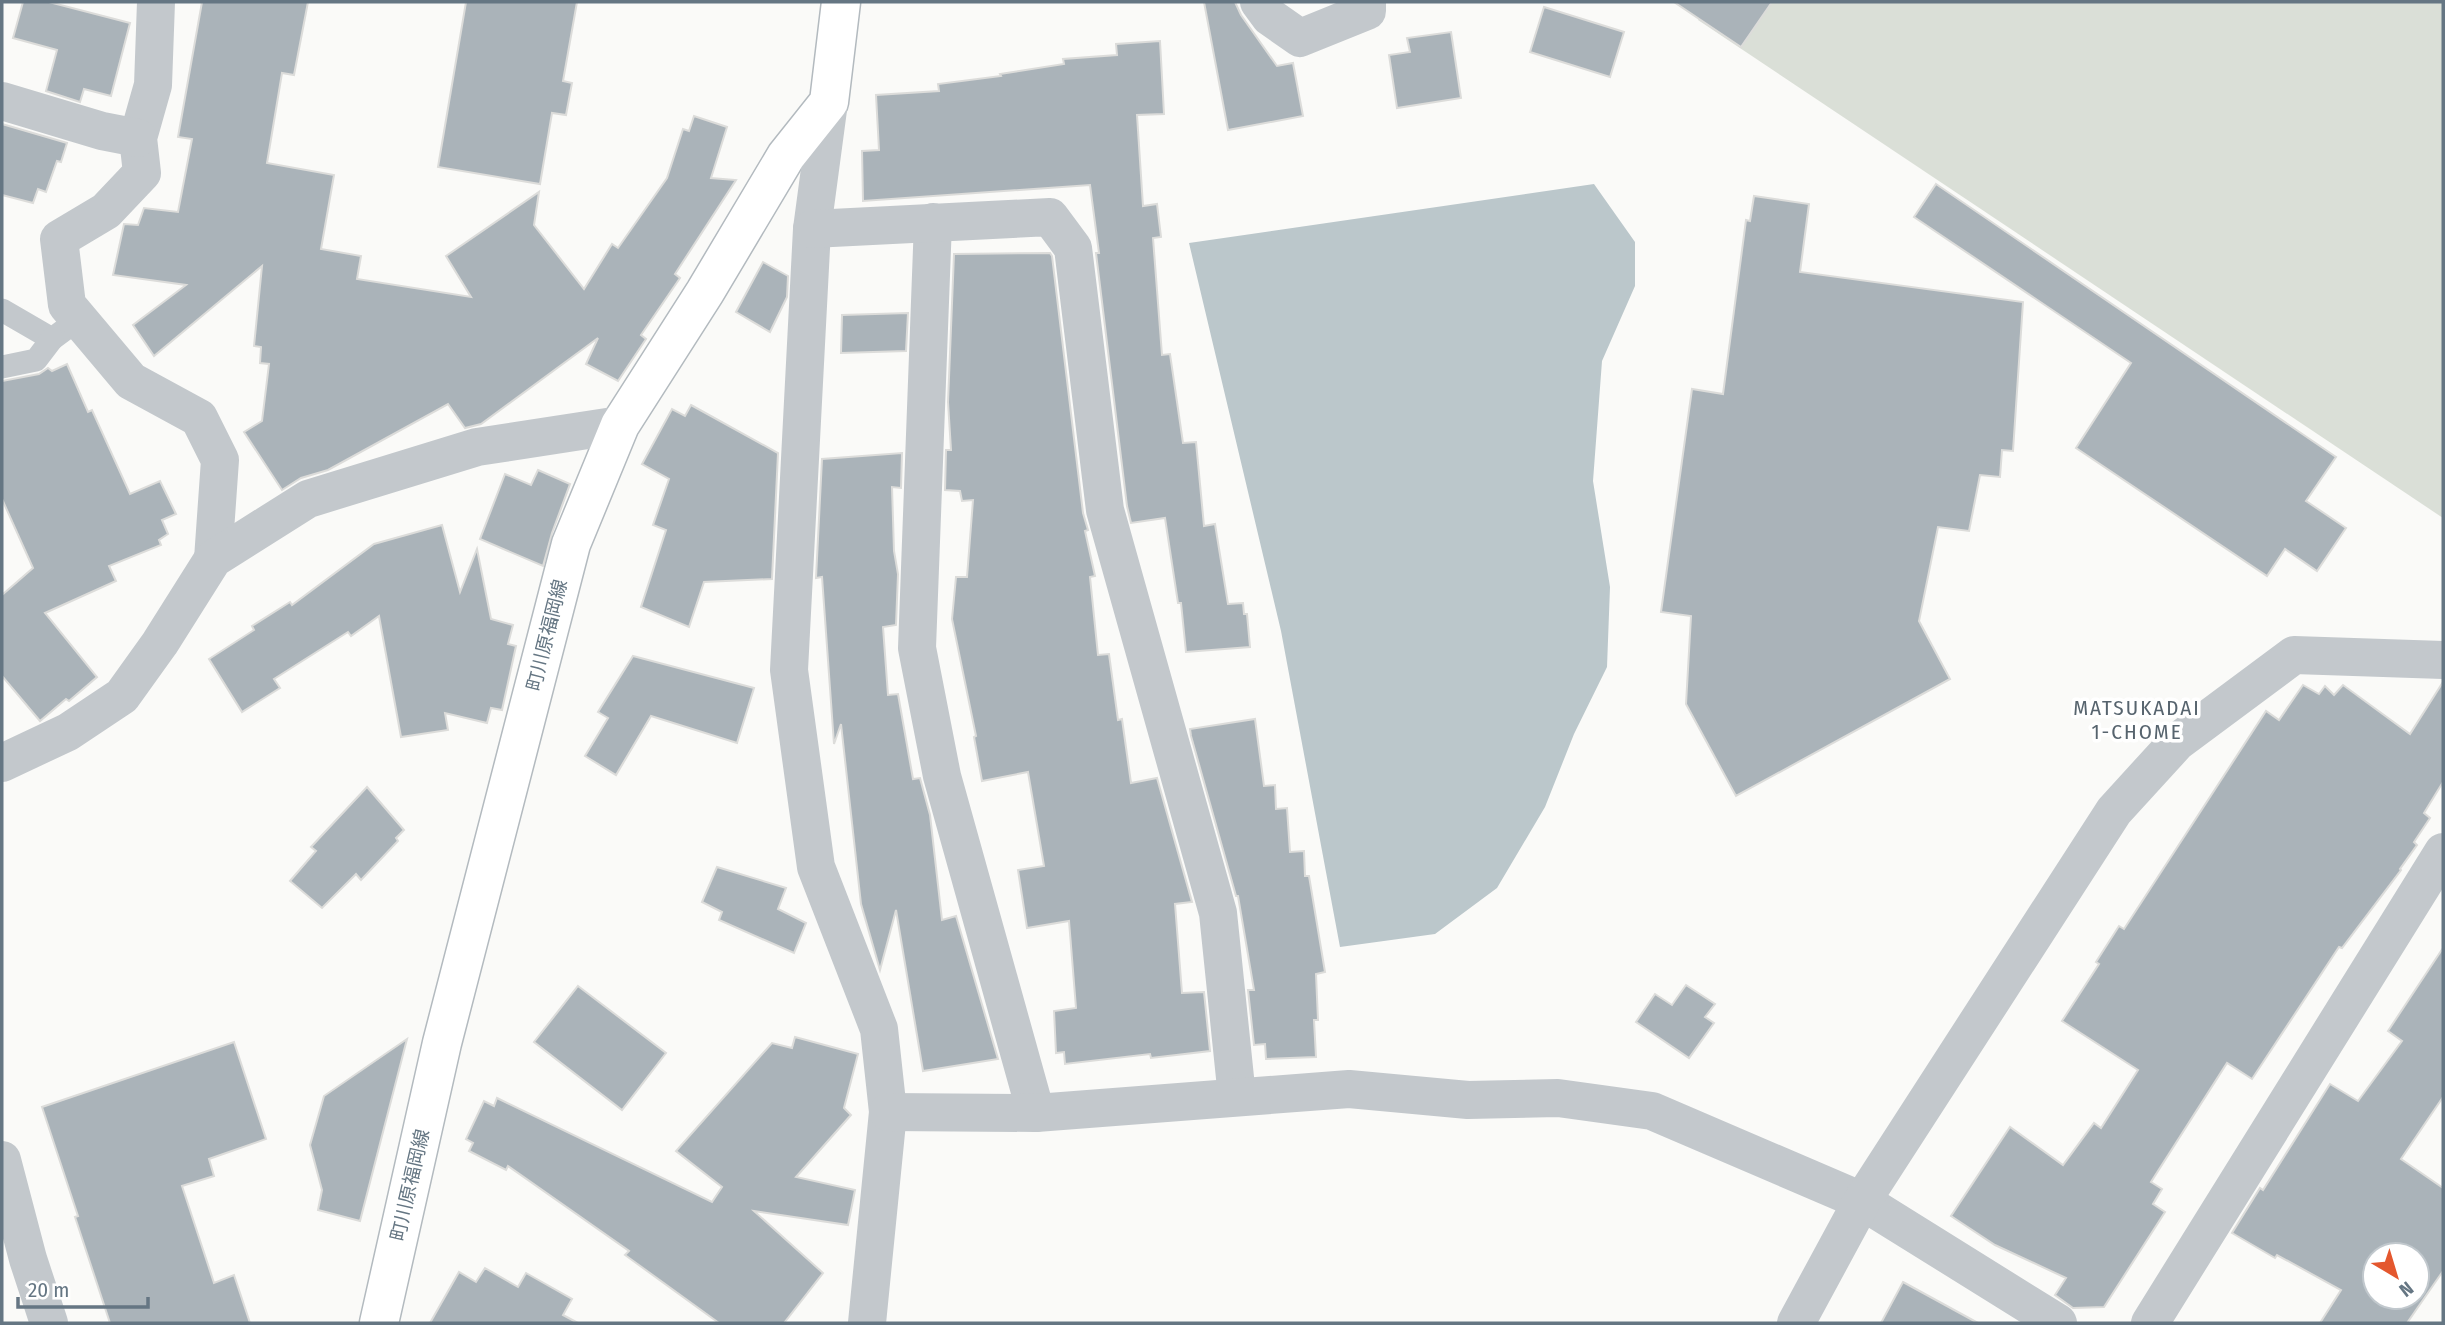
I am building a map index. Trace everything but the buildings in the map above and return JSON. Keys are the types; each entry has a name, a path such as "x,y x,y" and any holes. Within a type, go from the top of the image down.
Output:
{"main road":[{"path":"829,102 841,2"},
{"name":"町川原福岡線","path":"379,1323 442,1043 571,544 620,425 705,292 786,156 829,102"}],"street":[{"path":"156,2 153,85 138,138 142,173 106,211 59,239 67,305 66,329 131,381 199,418 220,460 213,559"},
{"path":"1259,2 1270,17 1300,38 1367,11 1367,2"},
{"path":"2,101 102,131 138,138"},
{"path":"829,102 811,229 789,670 816,867 878,1029 888,1112 867,1323"},
{"path":"811,229 1050,217 1073,248 1105,510 1219,913 1237,1097"},
{"path":"933,222 918,648 942,776 1036,1113"},
{"path":"7,750 68,732 122,696 160,643 213,559 308,499 477,447 620,425"},
{"path":"1796,1323 1862,1201 2114,811 2177,742 2294,655 2443,660"},
{"path":"2150,1323 2443,852"},
{"path":"888,1112 1036,1113 1349,1089 1468,1100 1558,1098 1652,1111 1862,1201 2058,1323"},
{"path":"2,1160 28,1259 49,1323"}],"lane":[{"path":"2,310 66,329 36,360 2,366"}],"shaded area":[{"path":"1711,2 2443,2 2443,518 1698,20"},
{"path":"1594,184 1635,242 1635,286 1602,361 1593,481 1610,587 1607,667 1574,734 1545,807 1497,888 1435,934 1340,947 1281,631 1189,243"}],"district":[{"name":"MATSUKADAI 1-CHOME","path":"2137,720"}]}
